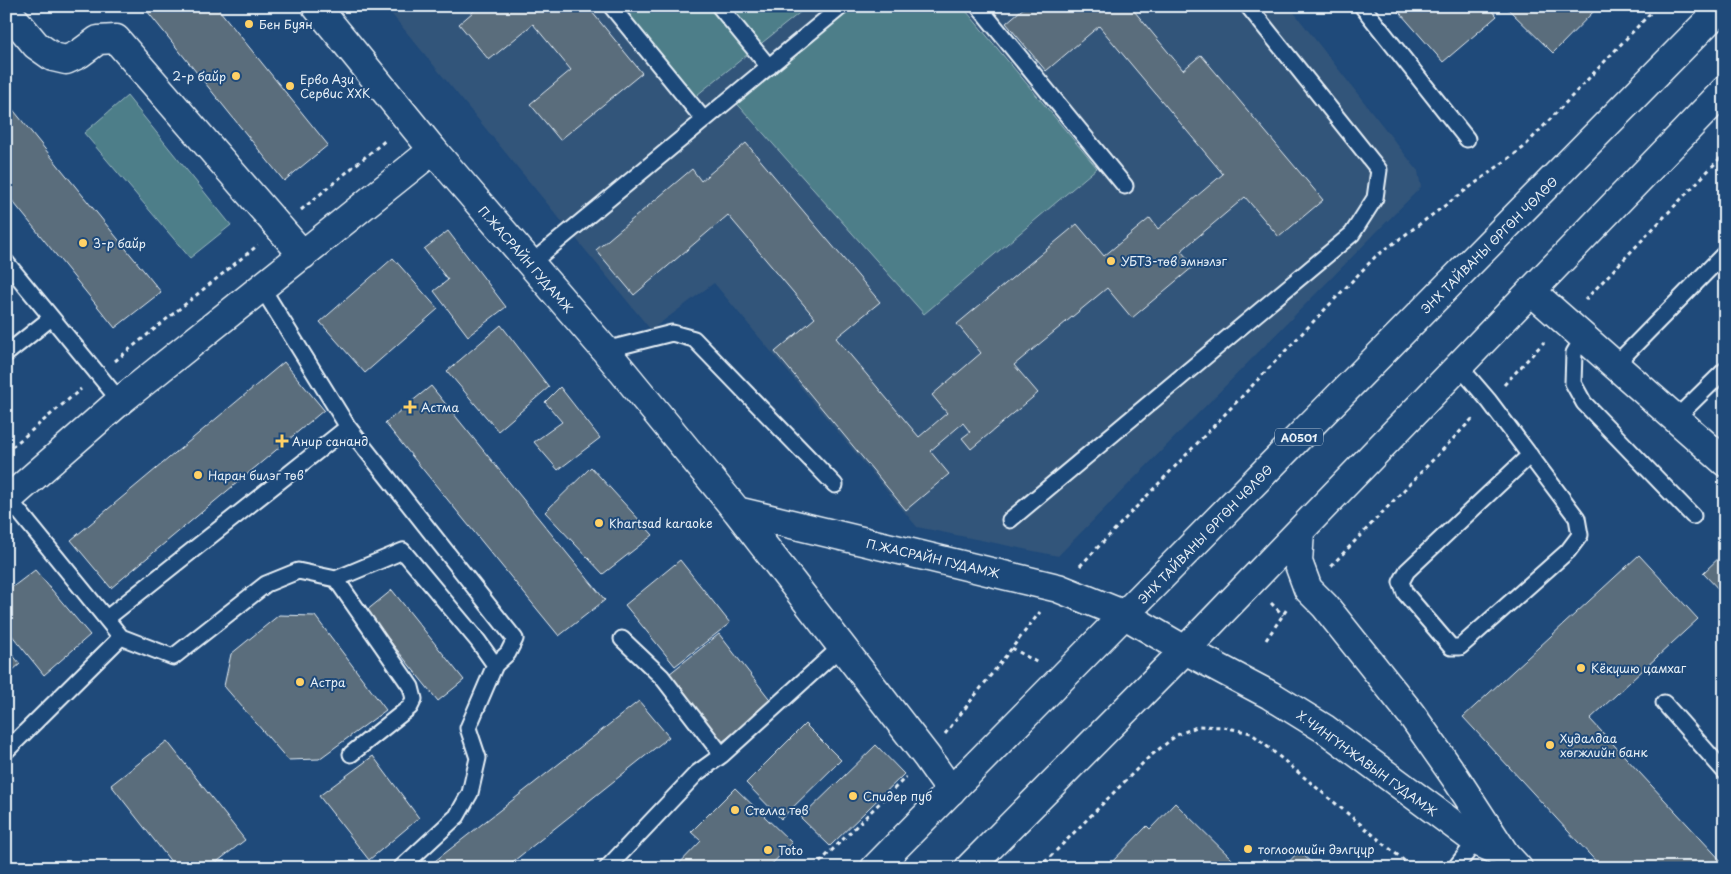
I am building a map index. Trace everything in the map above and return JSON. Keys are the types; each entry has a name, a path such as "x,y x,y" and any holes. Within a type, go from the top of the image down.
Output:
{"main road":[{"name":"П.ЖАСРАЙН ГУДАМЖ","path":"316,6 433,150 605,350 738,511 951,791"},
{"name":"ЭНХ ТАЙВАНЫ ӨРГӨН ЧӨЛӨӨ","path":"875,868 1723,6"},
{"path":"6,9 36,45 53,57 66,60 79,54 98,40 116,39 303,255"},
{"path":"969,868 1185,650 1725,90"},
{"path":"8,500 120,401 433,150"},
{"path":"1531,291 1725,462"},
{"name":"П.ЖАСРАЙН ГУДАМЖ","path":"738,511 1058,588 1125,615"},
{"path":"1300,531 1298,562 1308,589 1325,606 1411,714 1511,861"},
{"name":"Х.ЧИНГҮНЖАВЫН ГУДАМЖ","path":"1125,615 1185,650 1270,695 1325,729 1476,841 1511,861"}],"lane":[{"path":"611,6 704,120"},
{"path":"720,6 768,67"},
{"path":"530,264 842,6"},
{"path":"978,6 1125,186"},
{"path":"1010,520 1352,234 1376,198 1380,170 1248,6"},
{"path":"1362,6 1467,139"},
{"path":"1615,366 1724,254"},
{"path":"6,262 120,401"},
{"path":"262,288 348,427 515,639 508,653 495,664 468,728 478,758 470,793 457,816 400,868"},
{"path":"6,354 51,318"},
{"path":"1574,329 1573,383 1584,404 1693,516"},
{"path":"605,350 672,333 694,339 835,485"},
{"path":"1459,366 1489,401 1578,518 1580,535 1568,551 1460,647 1451,647 1404,592 1401,582 1406,571 1530,455"},
{"path":"1675,418 1725,370"},
{"path":"107,618 348,427"},
{"path":"8,500 121,636 173,657 266,584 298,571 336,579 403,551 495,664"},
{"path":"336,579 411,687 414,699 410,707 351,754"},
{"path":"6,751 121,636"},
{"path":"622,639 662,677 722,755"},
{"path":"607,868 697,772 722,755 842,646"},
{"path":"1664,704 1725,772"},
{"path":"1454,868 1476,841"}],"path":[{"path":"814,868 927,757 1058,588 1375,257 1523,148 1657,6"},
{"path":"6,452 98,374 280,228 409,121"},
{"path":"1329,568 1489,401 1574,329 1725,153"},
{"path":"1267,599 1283,615"},
{"path":"1266,640 1288,609"},
{"path":"1012,648 1040,665"},
{"path":"1039,868 1150,757 1177,735 1199,726 1223,727 1251,733 1414,868"}],"shaded area":[{"path":"385,6 1289,6 1418,171 1421,187 1058,556 917,527 714,283 651,330"}],"green space":[{"path":"608,6 808,6 687,103"},
{"path":"845,6 962,6 1097,168 924,314 733,99"},
{"path":"127,96 231,225 190,258 84,133"}],"building":[{"name":"2-р байр","path":"143,6 216,6 328,145 284,181"},
{"path":"480,6 587,6 642,73 560,140 530,104 571,70 533,24 489,60 459,24"},
{"name":"УБТЗ-төв эмнэлэг","path":"1026,6 1130,6 1183,70 1201,55 1323,200 1279,237 1245,197 1181,251 1194,266 1132,318 1107,288 1014,365 1038,393 971,449 962,438 970,432 963,423 930,451 949,474 906,510 775,352 815,318 728,215 634,295 596,250 692,169 701,181 746,143 880,302 836,338 919,437 947,413 932,395 981,353 957,324 1077,224 1104,256 1150,218 1158,229 1223,174 1099,26 1046,71 1006,23"},
{"path":"1394,6 1488,6 1497,16 1443,62"},
{"path":"1505,6 1599,6 1553,53"},
{"name":"3-р байр","path":"6,101 161,292 115,328 6,193"},
{"path":"448,231 506,307 468,336 434,291 448,280 424,249"},
{"path":"393,258 438,309 365,373 320,322"},
{"path":"501,325 549,387 498,431 447,371"},
{"name":"Наран билэг төв","path":"284,362 324,410 111,588 71,540"},
{"path":"431,386 605,600 559,636 385,423"},
{"path":"560,387 600,438 558,470 534,442 562,422 545,402"},
{"name":"Khartsad karaoke","path":"591,467 653,535 603,574 545,512"},
{"path":"1725,552 1725,596 1703,573"},
{"name":"Кёкүшю цамхаг","path":"1639,555 1698,619 1590,719 1725,865 1725,868 1602,868 1463,717"},
{"path":"680,560 730,623 675,666 625,605"},
{"path":"35,570 90,635 44,675 6,628 6,592"},
{"path":"392,590 464,680 438,701 366,611"},
{"path":"279,615 315,616 386,710 319,759 288,760 224,686 231,654"},
{"path":"719,634 772,702 722,742 669,674"},
{"path":"6,647 20,664 6,676"},
{"path":"639,701 669,737 505,868 426,868"},
{"path":"805,724 841,760 781,819 746,783"},
{"path":"167,741 245,840 209,868 176,868 111,785"},
{"name":"Спидер пуб","path":"876,745 904,774 830,846 801,818"},
{"path":"373,756 419,818 369,860 319,796"},
{"name":"Стелла төв","path":"735,788 792,843 768,868 675,868 701,841 691,832"},
{"path":"1175,803 1241,868 1106,868 1147,826 1150,829"},
{"path":"1299,851 1317,868 1283,868"}],"place":[{"name":"Бен Буян","path":"249,24"},
{"name":"2-р байр","path":"236,76"},
{"name":"Ерво Ази Сервис ХХК","path":"290,86"},
{"name":"3-р байр","path":"83,243"},
{"name":"УБТЗ-төв эмнэлэг","path":"1111,261"},
{"name":"Астма","path":"410,407"},
{"name":"Анир сананд","path":"282,441"},
{"name":"Наран билэг төв","path":"198,475"},
{"name":"Khartsad karaoke","path":"599,523"},
{"name":"Кёкүшю цамхаг","path":"1581,668"},
{"name":"Астра","path":"300,682"},
{"name":"Худалдаа хөгжлийн банк","path":"1550,745"},
{"name":"Спидер пуб","path":"853,796"},
{"name":"Стелла төв","path":"735,810"},
{"name":"тоглоомийн дэлгүүр","path":"1248,849"},
{"name":"Toto","path":"768,850"}]}
